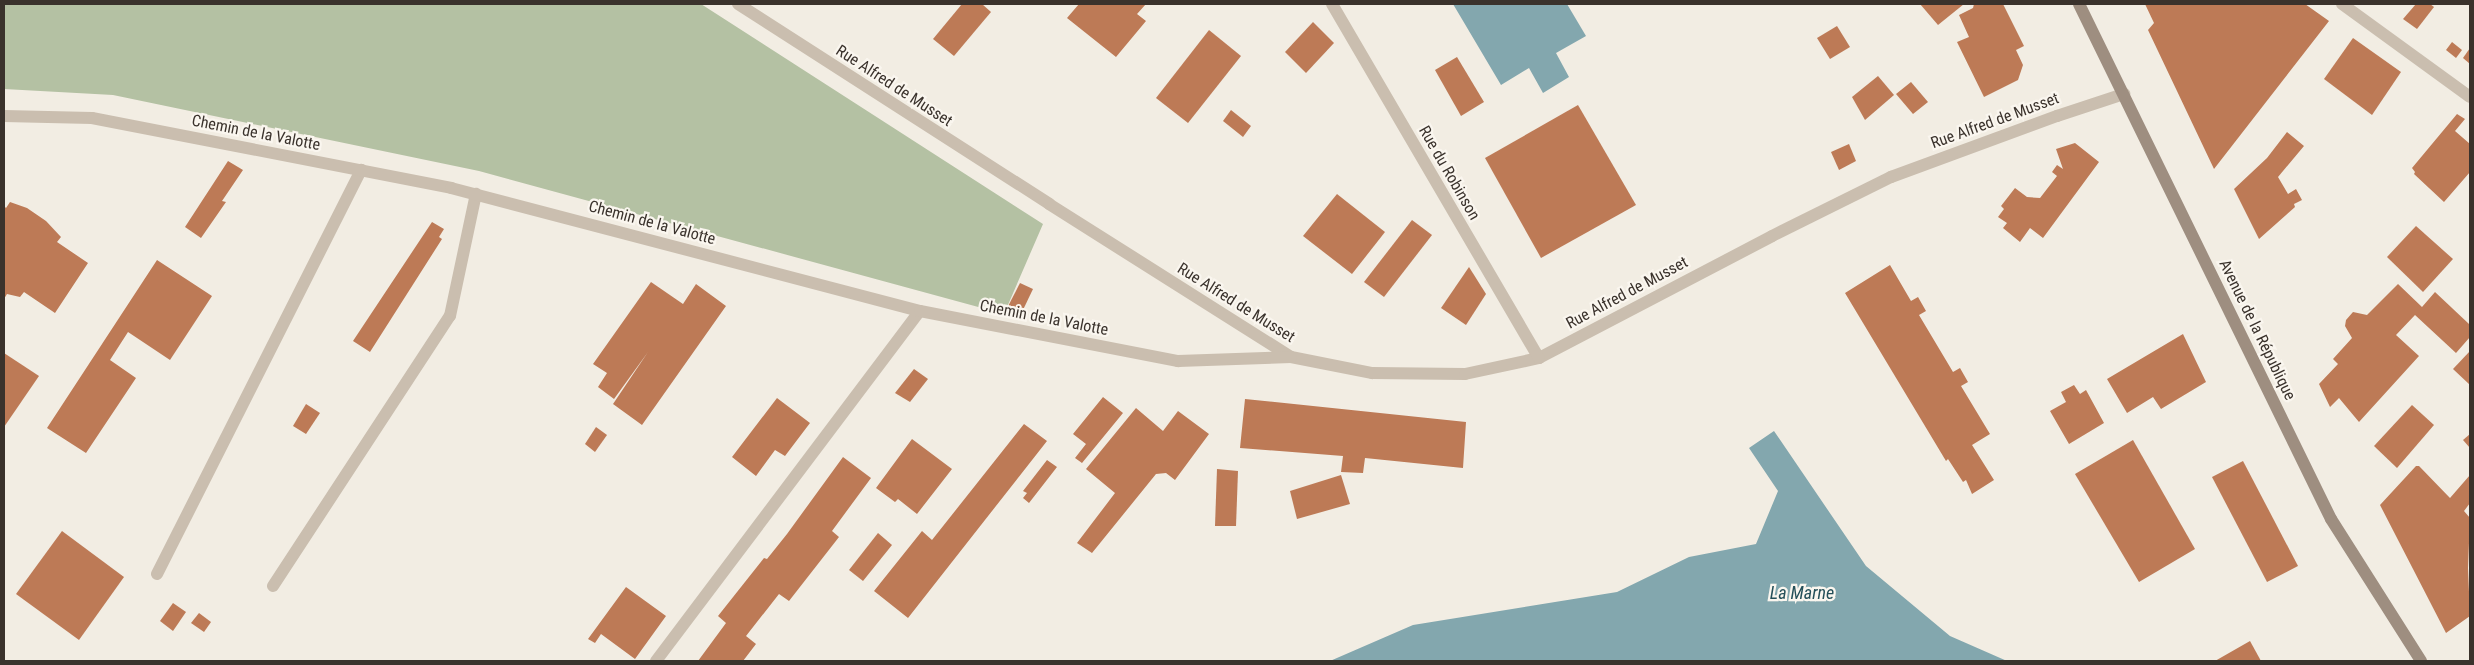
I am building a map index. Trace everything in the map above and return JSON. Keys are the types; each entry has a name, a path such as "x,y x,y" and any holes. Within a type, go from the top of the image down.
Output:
{"main road":[{"name":"Avenue de la République","path":"2079,4 2331,519 2421,661"}],"street":[{"name":"Rue Alfred de Musset","path":"738,4 1291,357 1372,373 1465,374 1539,358 1772,236 1891,177 2124,94"},
{"name":"Rue du Robinson","path":"1332,4 1539,358"},
{"path":"2342,4 2470,96"},
{"name":"Chemin de la Valotte","path":"4,116 92,118 361,170 476,194 920,310 1178,361 1291,357"},
{"path":"157,574 361,170"},
{"path":"273,586 450,316 476,194"},
{"path":"656,661 920,310"}],"green space":[{"path":"4,4 701,4 1043,224 1004,314 479,171 113,95 4,89"}],"water":[{"path":"1453,4 1567,4 1586,36 1556,53 1569,77 1543,93 1529,68 1501,85"},
{"name":"La Marne","path":"1774,431 1866,566 1950,636 2007,661 1330,661 1413,625 1617,592 1689,557 1756,544 1778,491 1749,448"}],"building":[{"path":"962,4 982,4 991,12 954,56 933,39"},
{"path":"1079,4 1146,4 1137,14 1146,21 1116,57 1067,18"},
{"path":"1920,4 1964,4 1938,25"},
{"path":"1974,4 2003,4 2024,46 2016,50 2023,65 2018,80 1984,97 1957,42 1969,37 1959,15 1973,8"},
{"path":"2145,4 2305,4 2329,21 2214,169 2148,30 2154,23"},
{"path":"2416,4 2430,4 2434,7 2417,29 2403,19"},
{"path":"1313,22 1334,43 1306,73 1285,52"},
{"path":"1837,26 1850,47 1830,59 1817,38"},
{"path":"1209,30 1241,56 1188,123 1156,98"},
{"path":"2353,38 2401,72 2372,115 2324,79"},
{"path":"2452,42 2462,50 2456,58 2446,50"},
{"path":"2470,48 2470,64 2463,58"},
{"path":"1457,57 1484,102 1461,116 1435,70"},
{"path":"1878,76 1894,95 1865,120 1852,97"},
{"path":"1911,82 1928,102 1913,114 1896,94"},
{"path":"1578,105 1636,205 1541,258 1485,158"},
{"path":"1231,110 1251,126 1243,137 1223,121"},
{"path":"2457,114 2465,119 2455,131 2470,144 2470,172 2444,202 2414,174 2415,172 2412,168"},
{"path":"2287,132 2304,146 2278,177 2288,194 2296,189 2302,200 2294,204 2295,207 2259,239 2234,189 2267,158"},
{"path":"2075,143 2099,162 2043,238 2030,228 2020,242 2003,228 2007,223 1998,217 2004,209 2001,206 2015,188 2027,197 2040,198 2057,176 2052,172 2057,165 2063,169 2056,149"},
{"path":"1849,144 1856,161 1839,170 1831,152"},
{"path":"228,161 243,170 222,201 226,202 201,238 185,227"},
{"path":"1337,194 1385,232 1352,274 1303,236"},
{"path":"10,202 27,208 46,221 61,237 57,242 88,263 55,313 24,292 20,297 7,294 4,299 4,206 6,208"},
{"path":"1412,220 1432,235 1384,297 1364,282"},
{"path":"432,222 444,229 439,237 442,239 370,352 353,341"},
{"path":"2416,226 2453,259 2423,292 2387,257"},
{"path":"157,260 212,296 170,360 128,332 110,360 136,378 86,453 47,428"},
{"path":"1890,265 1911,301 1918,297 1926,311 1919,315 1953,372 1960,368 1968,382 1961,386 1990,434 1972,445 1994,480 1972,494 1966,480 1963,482 1948,459 1946,461 1845,293"},
{"path":"1469,267 1486,294 1466,325 1441,308"},
{"path":"651,282 683,304 696,284 726,306 642,425 613,404 648,352 614,399 598,387 607,373 593,364"},
{"path":"1020,283 1033,289 1022,312 1004,314"},
{"path":"2398,284 2422,307 2435,292 2469,324 2470,322 2470,337 2456,353 2415,315 2396,335 2419,356 2359,422 2339,398 2330,407 2319,384 2338,364 2333,359 2352,338 2345,326 2346,320 2353,312 2367,315"},
{"path":"2183,334 2206,382 2161,409 2153,397 2127,413 2107,379"},
{"path":"2470,351 2470,385 2453,369"},
{"path":"4,353 39,376 4,427"},
{"path":"914,369 928,379 910,402 895,393"},
{"path":"2074,385 2080,394 2086,390 2104,423 2069,444 2050,411 2066,402 2061,392"},
{"path":"1103,397 1123,413 1082,463 1075,458 1086,444 1073,434"},
{"path":"777,398 810,423 785,456 775,450 756,476 732,457"},
{"path":"1245,399 1466,422 1463,468 1365,458 1363,473 1341,472 1343,456 1240,448"},
{"path":"306,404 320,413 306,434 293,426"},
{"path":"2412,405 2434,425 2397,468 2374,446"},
{"path":"1136,408 1163,431 1178,411 1209,434 1175,480 1166,473 1156,474 1092,553 1077,543 1115,493 1086,469"},
{"path":"1024,424 1047,441 908,618 874,591 922,531 932,540"},
{"path":"596,427 607,435 595,452 585,444"},
{"path":"2470,434 2470,448 2463,440"},
{"path":"912,439 952,469 917,514 898,499 895,502 876,488"},
{"path":"2133,440 2195,549 2139,582 2075,474"},
{"path":"843,457 871,478 832,531 839,537 789,601 779,594 746,636 756,644 743,661 698,661 726,623 718,616 764,558 767,559 787,534"},
{"path":"1047,460 1057,467 1029,503 1023,498 1027,493 1023,491"},
{"path":"2243,461 2298,566 2267,582 2212,477"},
{"path":"2416,466 2419,466 2450,498 2470,475 2470,503 2464,511 2470,518 2468,568 2470,616 2446,633 2380,505"},
{"path":"1217,469 1238,471 1236,526 1215,526"},
{"path":"1341,475 1350,504 1297,519 1290,491"},
{"path":"62,531 124,577 79,640 16,594"},
{"path":"878,533 892,545 863,581 849,570"},
{"path":"626,587 666,616 635,659 601,634 595,643 588,639"},
{"path":"173,603 186,612 173,631 160,621"},
{"path":"199,613 211,622 204,632 191,623"},
{"path":"2250,641 2261,661 2215,661"}]}
